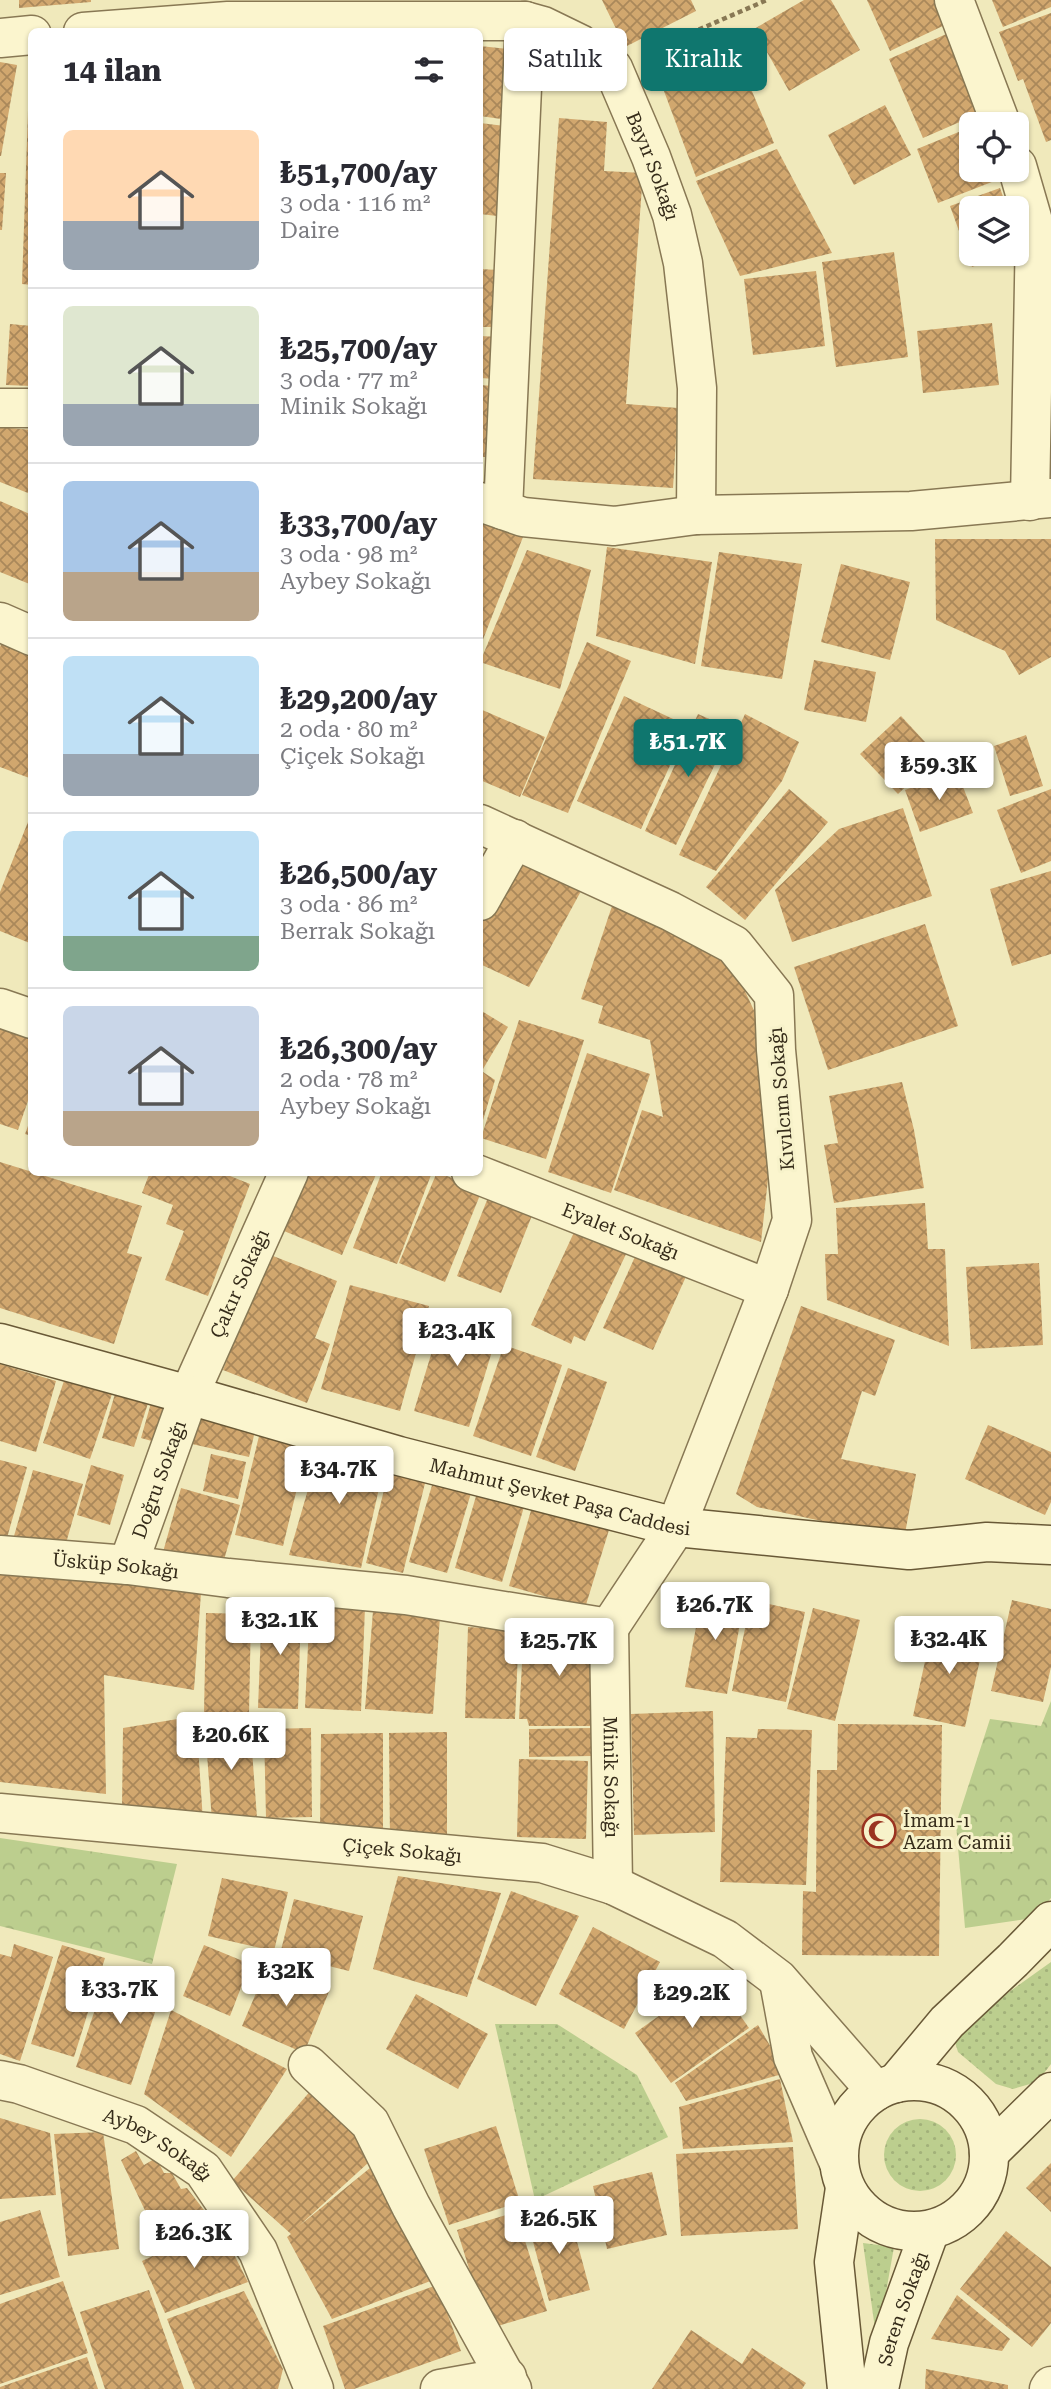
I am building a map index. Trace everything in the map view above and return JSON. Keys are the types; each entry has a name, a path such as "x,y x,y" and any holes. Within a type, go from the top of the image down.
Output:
{"street":[{"path":"954,0 996,112"},
{"path":"92,28 122,14 228,20 322,18 525,21 547,28"},
{"path":"525,21 491,506 523,517 614,526 696,515 911,511 1040,499 1034,228 1021,182"},
{"path":"0,38 28,35"},
{"name":"Bayır Sokağı","path":"623,91 672,215 683,263 697,388 696,515"},
{"path":"0,408 28,408"},
{"path":"0,622 28,634"},
{"name":"Kıvılcım Sokağı","path":"483,825 670,911 734,945 774,995 776,1050 792,1220 769,1289 676,1527"},
{"path":"483,896 514,839"},
{"path":"0,1007 28,1018"},
{"name":"Çakır Sokağı","path":"189,1395 287,1176"},
{"name":"Eyalet Sokağı","path":"481,1176 769,1289"},
{"name":"Mahmut Şevket Paşa Caddesi","path":"0,1343 399,1457 676,1527 909,1550 987,1542 1051,1545"},
{"name":"Doğru Sokağı","path":"128,1565 189,1395"},
{"path":"609,1628 676,1527"},
{"name":"Üsküp Sokağı","path":"0,1555 128,1565 406,1595 609,1628"},
{"name":"Minik Sokağı","path":"609,1628 613,1885"},
{"name":"Çiçek Sokağı","path":"0,1814 541,1863 613,1885 725,1939 778,1979 886,2087"},
{"path":"848,2389 834,2262 842,2175 840,2141 847,2121 859,2104 886,2087 947,2022 1051,1921"},
{"path":"778,1979 793,2057 842,2175"},
{"path":"308,2065 370,2123 411,2206 510,2383 440,2389"},
{"name":"Aybey Sokağı","path":"0,2080 136,2124 203,2170 258,2252 314,2389"},
{"name":"Seren Sokağı","path":"842,2175 860,2209 880,2224 904,2231 930,2230 950,2223 967,2210 980,2194 987,2174 989,2153 985,2131 975,2112 960,2096 940,2085 918,2081 886,2087"},
{"path":"989,2153 1051,2092"},
{"name":"Seren Sokağı","path":"879,2389 889,2343 930,2230"}],"path":[{"path":"627,62 767,0"}],"green space":[{"path":"1051,1701 1051,1898 1034,1918 965,1928 956,1824 990,1719 1041,1726"},
{"path":"0,1838 177,1864 152,1964 0,1926"},
{"path":"1051,1962 1051,2064 1041,2077 1030,2084 1013,2089 996,2084 958,2052 955,2042 988,2009"},
{"path":"495,2024 557,2024 637,2075 668,2137 535,2200"},
{"path":"913,2119 927,2119 946,2129 956,2148 956,2162 946,2181 927,2191 913,2191 894,2181 884,2162 884,2148 894,2129"},
{"path":"863,2243 894,2247 877,2343"}],"building":[{"path":"19,0 91,0 91,2 19,8"},
{"path":"602,0 691,0 696,11 662,28 641,28 641,39 627,46 627,28 616,28"},
{"path":"804,0 831,0 860,50 789,91 767,52 767,28 756,28"},
{"path":"867,0 936,0 947,24 890,51"},
{"path":"992,0 1051,0 1051,7 1003,27"},
{"path":"1051,13 1051,140 1046,142 1023,79 1018,81 999,32"},
{"path":"951,32 985,111 959,112 959,122 923,138 889,59"},
{"path":"483,46 504,49 501,119 483,116"},
{"path":"0,62 17,65 1,156 0,156"},
{"path":"664,91 752,91 774,143 696,177"},
{"path":"885,105 911,155 854,185 828,135"},
{"path":"28,111 28,285 22,284"},
{"path":"559,118 607,122 604,171 643,173 626,404 678,408 673,488 533,479"},
{"path":"483,123 505,126 497,216 483,214"},
{"path":"959,132 959,182 992,182 938,203 917,149"},
{"path":"777,149 832,253 740,276 696,181"},
{"path":"0,173 6,173 2,230 0,230"},
{"path":"1000,188 1003,196 978,196"},
{"path":"959,203 959,231 950,206"},
{"path":"894,252 908,357 836,367 822,262"},
{"path":"483,269 498,270 495,327 483,327"},
{"path":"816,271 825,346 753,355 744,279"},
{"path":"992,323 999,385 923,393 917,331"},
{"path":"10,324 28,326 28,386 6,385"},
{"path":"483,336 500,337 496,379 483,378"},
{"path":"483,385 493,386 487,457 483,457"},
{"path":"0,427 28,430 28,493 0,482"},
{"path":"0,501 28,513 28,583 0,572"},
{"path":"483,521 523,537 483,639"},
{"path":"935,539 1051,539 1051,657 1019,675 1005,651 936,620"},
{"path":"607,547 712,562 695,664 596,636"},
{"path":"527,550 591,570 560,689 483,663 483,655"},
{"path":"719,552 802,564 782,679 701,666"},
{"path":"841,564 910,582 890,660 821,642"},
{"path":"4,637 28,646 28,778 0,767 0,647"},
{"path":"587,642 631,661 568,813 522,795"},
{"path":"814,660 876,672 866,722 804,710"},
{"path":"624,696 688,726 641,829 577,801"},
{"path":"483,710 545,737 520,797 483,781"},
{"path":"698,714 732,729 676,845 645,831"},
{"path":"745,714 799,742 782,781 716,871 679,855"},
{"path":"901,716 938,756 898,794 860,754"},
{"path":"1026,735 1043,786 1010,796 994,746"},
{"path":"957,771 973,813 920,832 905,790"},
{"path":"789,789 828,822 745,920 706,887"},
{"path":"1051,789 1051,861 1021,873 997,810"},
{"path":"903,808 932,896 792,942 775,890 839,829"},
{"path":"28,822 28,942 0,931 0,892"},
{"path":"519,851 587,880 529,987 483,965 483,911"},
{"path":"1051,871 1051,954 1012,966 990,889"},
{"path":"614,900 726,950 757,1017 771,1152 761,1242 614,1190 642,1110 663,1117 650,1040 598,1023 603,1006 581,999"},
{"path":"925,924 958,1026 828,1070 794,967"},
{"path":"483,1012 508,1027 483,1069"},
{"path":"519,1020 584,1040 546,1159 483,1139"},
{"path":"0,1021 28,1030 28,1101 18,1130 0,1124"},
{"path":"587,1053 650,1074 611,1193 548,1172"},
{"path":"483,1072 495,1080 483,1120"},
{"path":"902,1082 924,1188 834,1203 824,1145 838,1143 829,1096"},
{"path":"0,1162 28,1171 28,1176 45,1176 142,1206 127,1253 142,1257 114,1344 0,1308"},
{"path":"148,1176 230,1176 250,1184 208,1296 165,1280 184,1231 166,1224 173,1205 142,1193"},
{"path":"307,1176 375,1176 342,1255 284,1231"},
{"path":"380,1176 431,1176 397,1264 353,1248"},
{"path":"435,1176 447,1176 482,1190 445,1282 399,1263"},
{"path":"491,1190 535,1208 501,1293 457,1276"},
{"path":"925,1203 928,1249 945,1249 949,1346 827,1300 825,1254 838,1254 836,1208"},
{"path":"576,1228 627,1252 585,1341 574,1336 571,1344 531,1325"},
{"path":"638,1250 688,1272 653,1350 603,1328"},
{"path":"268,1254 337,1281 315,1338 330,1344 307,1403 223,1370"},
{"path":"1039,1263 1043,1345 971,1349 966,1267"},
{"path":"350,1285 429,1306 400,1411 321,1389"},
{"path":"801,1306 895,1340 875,1396 862,1391 841,1459 916,1474 904,1539 757,1507 736,1494"},
{"path":"445,1308 500,1325 469,1427 414,1411"},
{"path":"504,1345 562,1365 531,1456 473,1436"},
{"path":"0,1364 56,1381 36,1452 0,1441"},
{"path":"568,1368 607,1382 575,1471 536,1457"},
{"path":"66,1375 113,1391 90,1459 43,1443"},
{"path":"117,1387 150,1397 134,1447 102,1438"},
{"path":"153,1396 178,1403 166,1445 141,1438"},
{"path":"201,1410 257,1422 249,1457 192,1444"},
{"path":"988,1425 1051,1452 1051,1502 1045,1515 965,1479"},
{"path":"260,1432 308,1443 283,1546 235,1535"},
{"path":"323,1438 385,1462 361,1568 289,1555"},
{"path":"211,1454 246,1462 238,1499 203,1491"},
{"path":"0,1460 27,1467 5,1545 0,1543"},
{"path":"391,1462 428,1471 403,1573 366,1563"},
{"path":"91,1465 124,1475 110,1525 77,1515"},
{"path":"33,1470 83,1484 62,1557 12,1543"},
{"path":"436,1472 474,1483 447,1573 409,1562"},
{"path":"479,1486 526,1500 502,1582 455,1568"},
{"path":"181,1488 240,1505 221,1570 163,1552"},
{"path":"532,1507 609,1530 585,1608 509,1586"},
{"path":"0,1565 201,1593 194,1690 104,1675 106,1794 0,1782"},
{"path":"703,1589 745,1597 727,1694 685,1687"},
{"path":"751,1600 805,1612 786,1702 732,1691"},
{"path":"1012,1600 1051,1609 1051,1667 1043,1702 991,1691"},
{"path":"310,1604 365,1607 361,1711 305,1708"},
{"path":"262,1605 301,1606 298,1709 258,1708"},
{"path":"813,1608 860,1620 835,1721 787,1709"},
{"path":"373,1611 440,1617 433,1714 365,1709"},
{"path":"206,1613 251,1614 249,1714 204,1713"},
{"path":"933,1625 985,1637 965,1727 913,1716"},
{"path":"524,1626 580,1630 600,1649 598,1726 529,1726 527,1719 519,1719"},
{"path":"468,1627 519,1630 515,1719 465,1718"},
{"path":"713,1711 715,1832 634,1835 631,1714"},
{"path":"196,1716 203,1821 122,1809 123,1728"},
{"path":"250,1723 257,1818 212,1821 205,1727"},
{"name":"İmam-ı Azam Camii","path":"838,1724 942,1725 939,1956 802,1955 803,1891 816,1892 817,1770 837,1770"},
{"path":"311,1728 312,1817 266,1818 264,1729"},
{"path":"593,1728 593,1756 529,1757 529,1729"},
{"path":"758,1729 812,1730 806,1885 720,1882 726,1737 757,1738"},
{"path":"447,1732 447,1841 390,1842 389,1733"},
{"path":"383,1733 383,1833 320,1833 321,1734"},
{"path":"519,1759 588,1761 586,1839 517,1837"},
{"path":"398,1876 501,1893 467,1997 373,1969"},
{"path":"222,1878 288,1892 274,1951 208,1936"},
{"path":"511,1891 579,1916 536,2006 477,1979"},
{"path":"294,1899 363,1916 349,1971 280,1954"},
{"path":"593,1927 660,1962 624,2029 559,1994"},
{"path":"14,1944 53,1957 20,2061 0,2054 0,1954 11,1957"},
{"path":"62,1945 105,1958 74,2057 31,2044"},
{"path":"204,1945 250,1964 230,2016 183,1996"},
{"path":"269,1963 330,1989 304,2053 242,2026"},
{"path":"109,1967 164,1985 131,2085 76,2067"},
{"path":"713,1977 749,2028 671,2083 635,2033"},
{"path":"416,1994 488,2034 458,2089 386,2049"},
{"path":"171,2010 287,2069 231,2157 144,2094"},
{"path":"758,2025 786,2073 686,2101 675,2083"},
{"path":"780,2079 793,2142 683,2149 679,2107"},
{"path":"313,2088 380,2152 299,2226 370,2168 433,2280 332,2319 287,2237 291,2234 232,2181"},
{"path":"0,2118 50,2133 56,2195 0,2199"},
{"path":"496,2126 520,2202 449,2225 424,2149"},
{"path":"103,2132 119,2249 68,2256 54,2134"},
{"path":"793,2147 798,2229 681,2236 676,2154"},
{"path":"136,2151 144,2165 156,2158 164,2173 172,2173 181,2189 187,2188 210,2218 160,2242 121,2160"},
{"path":"1051,2163 1051,2212 1026,2188"},
{"path":"652,2172 667,2235 607,2249 593,2186"},
{"path":"40,2210 60,2277 0,2295 0,2222"},
{"path":"516,2212 547,2311 488,2329 457,2230"},
{"path":"569,2212 590,2290 549,2301 528,2223"},
{"path":"219,2225 248,2282 165,2313 142,2261"},
{"path":"1006,2231 1051,2267 1051,2323 1032,2347 960,2289"},
{"path":"63,2281 88,2353 0,2384 0,2304"},
{"path":"437,2285 461,2351 354,2389 345,2389 323,2326"},
{"path":"149,2290 184,2389 105,2389 80,2312"},
{"path":"244,2291 283,2369 278,2389 195,2389 167,2319"},
{"path":"957,2295 1010,2339 1002,2351 931,2339"},
{"path":"691,2330 742,2364 752,2348 806,2383 802,2389 652,2389"},
{"path":"87,2357 98,2389 0,2389 0,2387"},
{"path":"926,2369 1008,2385 1008,2389 925,2389"}],"place":[{"name":"İmam-ı Azam Camii","path":"879,1831"}]}
